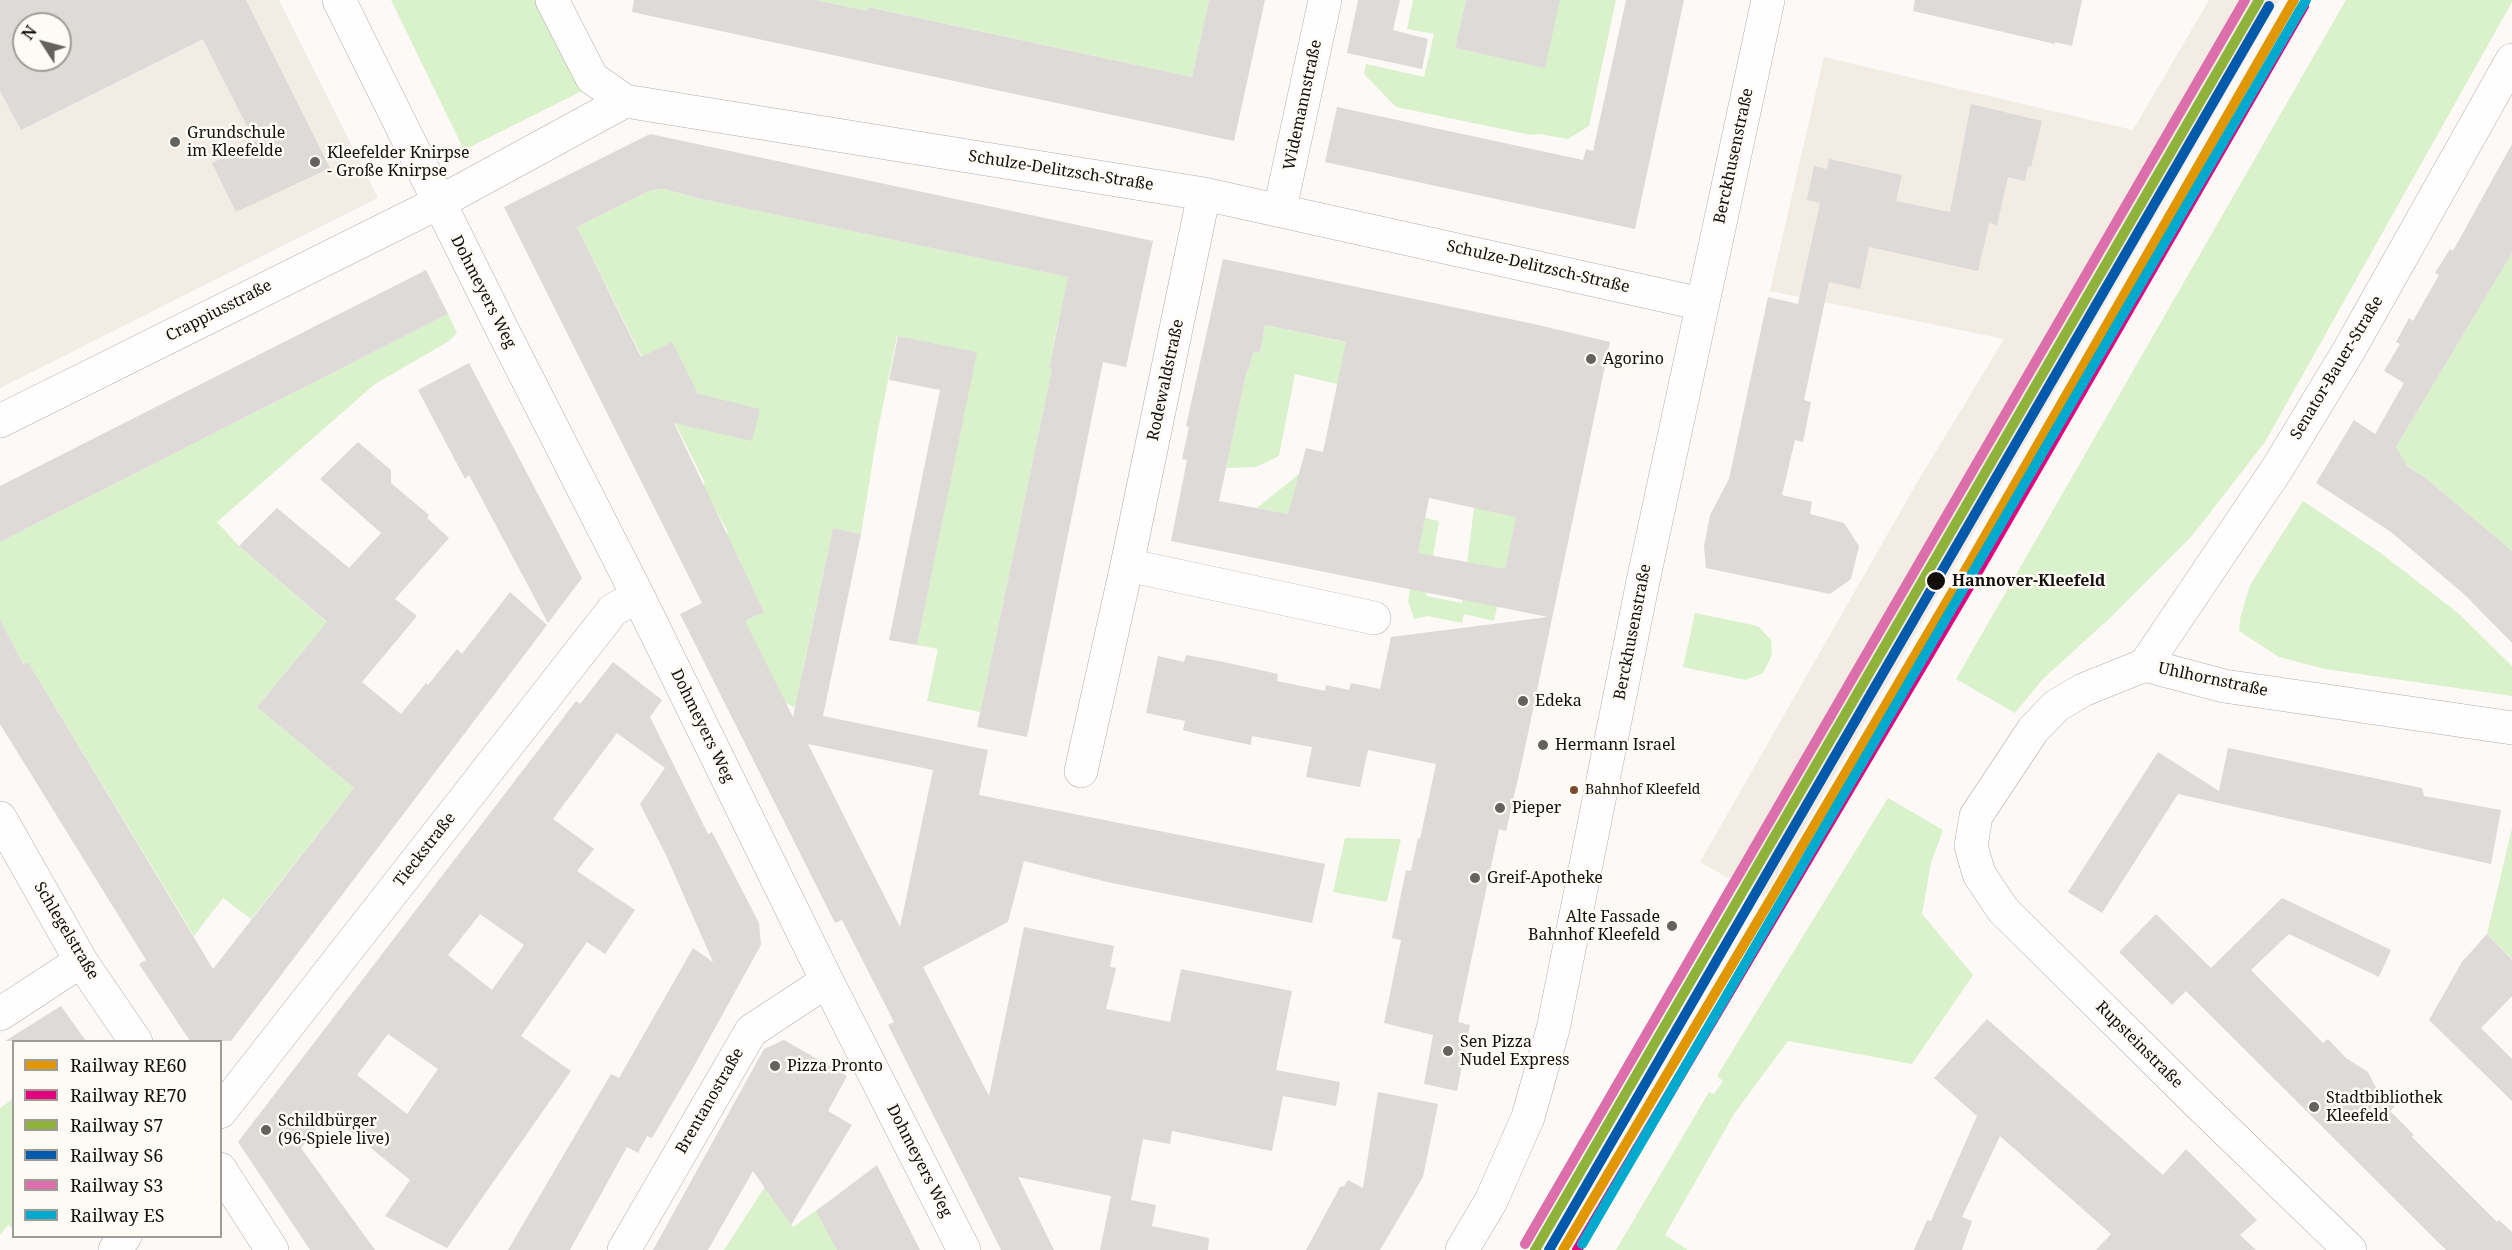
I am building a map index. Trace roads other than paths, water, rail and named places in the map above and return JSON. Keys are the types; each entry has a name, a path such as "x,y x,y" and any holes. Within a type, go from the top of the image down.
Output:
{"street":[{"name":"Dohmeyers Weg","path":"339,0 438,203 638,596 827,981 964,1250"},
{"path":"438,203 625,102 592,78 552,0"},
{"name":"Widemannstraße","path":"1280,209 1325,0"},
{"name":"Berckhusenstraße","path":"1462,1250 1491,1201 1528,1117 1553,1029 1702,304 1768,0"},
{"name":"Senator-Bauer-Straße","path":"2145,665 2277,469 2342,362 2512,60"},
{"name":"Schulze-Delitzsch-Straße","path":"625,102 1204,194 1702,304"},
{"name":"Rodewaldstraße","path":"1081,771 1127,565 1204,194"},
{"name":"Crappiusstraße","path":"0,421 438,203"},
{"path":"1127,565 1374,618"},
{"name":"Tieckstraße","path":"222,1109 613,610 638,596"},
{"name":"Uhlhornstraße","path":"1976,816 2033,730 2056,706 2083,690 2145,665 2174,675 2224,686 2512,728"},
{"name":"Rupsteinstraße","path":"1976,816 1971,846 1979,874 2003,910 2350,1250"},
{"name":"Schlegelstraße","path":"0,818 81,960 135,1040"},
{"path":"0,1014 81,960"},
{"name":"Brentanostraße","path":"624,1250 751,1030 827,981"},
{"path":"222,1172 273,1250"}],"rail line":[{"name":"S3","path":"1525,1244 2245,0"},
{"name":"S7","path":"1535,1250 2259,0"},
{"name":"RE60","path":"1563,1250 1965,571 2294,0"},
{"name":"ES","path":"1582,1244 2306,0"},
{"name":"S6","path":"1549,1250 2269,6"},
{"name":"RE70","path":"1577,1250 1975,577 2304,6"}],"place":[{"name":"Grundschule im Kleefelde","path":"175,142"},
{"name":"Kleefelder Knirpse - Große Knirpse","path":"315,162"},
{"name":"Agorino","path":"1591,359"},
{"name":"Hannover-Kleefeld","path":"1936,581"},
{"name":"Edeka","path":"1523,701"},
{"name":"Hermann Israel","path":"1543,745"},
{"name":"Bahnhof Kleefeld","path":"1574,790"},
{"name":"Pieper","path":"1500,808"},
{"name":"Greif-Apotheke","path":"1475,878"},
{"name":"Alte Fassade Bahnhof Kleefeld","path":"1672,926"},
{"name":"Sen Pizza Nudel Express","path":"1448,1051"},
{"name":"Pizza Pronto","path":"775,1066"},
{"name":"Stadtbibliothek Kleefeld","path":"2314,1107"},
{"name":"Schildbürger (96-Spiele live)","path":"266,1130"}]}
